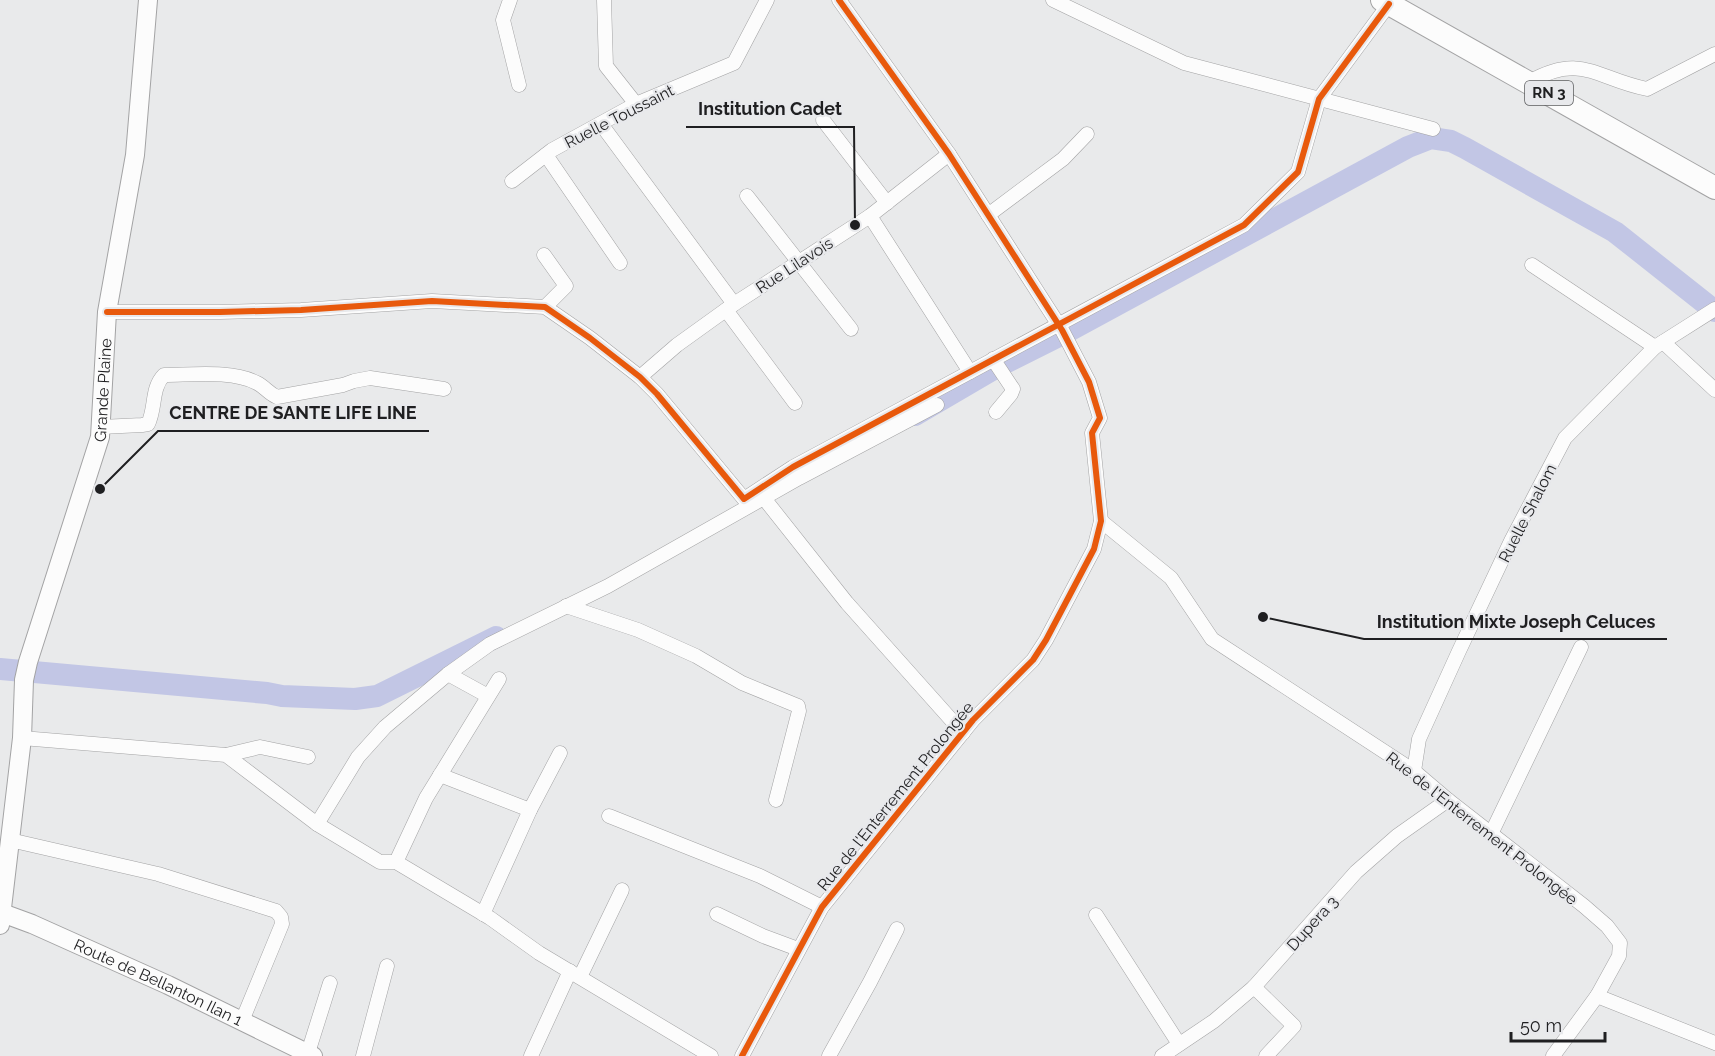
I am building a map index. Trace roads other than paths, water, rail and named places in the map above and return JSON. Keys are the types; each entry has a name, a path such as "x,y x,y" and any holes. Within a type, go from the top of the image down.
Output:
{"main road":[{"name":"RN 3","path":"1385,2 1715,188"}],"street":[{"name":"Grande Plaine","path":"1,919 26,673 100,437 107,312 135,155 148,0"},
{"path":"510,0 503,20 519,85"},
{"path":"604,0 606,66 636,104"},
{"name":"Ruelle Toussaint","path":"512,181 552,150 636,104 734,63 766,0"},
{"name":"Rue de l'Enterrement Prolongée","path":"742,1056 822,907 973,720 1033,660 1094,549 1101,521 1092,433 1100,418 1089,382 1062,331 949,154 838,0"},
{"path":"1053,0 1184,63 1433,129"},
{"path":"317,824 358,757 385,727 448,674 490,644 608,586 760,493 970,372 996,363 1062,331 1244,225 1298,172 1319,99 1385,2"},
{"path":"1529,82 1556,69 1572,68 1592,70 1647,89 1715,54"},
{"path":"823,120 887,203"},
{"path":"601,124 795,403"},
{"path":"988,215 1063,159 1087,134"},
{"name":"Rue Lilavois","path":"640,377 677,345 730,307 870,216 949,154"},
{"path":"546,155 620,263"},
{"path":"747,196 851,328"},
{"path":"870,216 970,372"},
{"path":"544,255 566,286 544,307"},
{"path":"1532,266 1659,344 1715,390"},
{"path":"107,312 289,310 432,301 544,307 590,338 640,377 657,394 744,499 760,493"},
{"name":"Ruelle Shalom","path":"1414,771 1419,739 1511,541 1565,438 1659,344 1712,310"},
{"path":"996,363 1013,388 996,412"},
{"path":"101,427 142,426 148,423 152,415 159,380 164,375 230,375 258,384 277,396 370,378 444,389"},
{"path":"796,472 937,405"},
{"path":"760,493 847,603 963,733"},
{"name":"Rue de l'Enterrement Prolongée","path":"1101,521 1171,578 1212,639 1414,771 1607,926 1620,943 1619,956 1597,996 1554,1056"},
{"path":"566,606 638,630 696,656 742,683 798,706 800,711 776,800"},
{"path":"1491,834 1581,647"},
{"path":"448,674 488,696"},
{"path":"396,862 426,798 499,679"},
{"path":"21,738 226,755 260,747 308,757"},
{"path":"483,914 530,810 560,753"},
{"path":"226,755 317,824 381,862 396,862 483,914 539,953 711,1056"},
{"path":"440,775 530,810"},
{"name":"Dupera 3","path":"1162,1056 1214,1021 1254,987 1356,872 1397,836 1448,800"},
{"path":"609,816 760,876 822,907"},
{"path":"10,840 158,874 276,911 281,917 282,924 242,1022"},
{"path":"531,1056 622,890"},
{"path":"717,914 763,936 798,949"},
{"path":"1096,915 1179,1044"},
{"name":"Route de Bellanton Ilan 1","path":"1,919 32,924 168,985 309,1055"},
{"path":"829,1056 897,929"},
{"path":"363,1056 387,966"},
{"path":"309,1055 330,983"},
{"path":"1254,987 1294,1026 1266,1056"},
{"path":"1597,996 1715,1043"}],"waterway":[{"path":"915,415 997,367 1061,335 1408,147 1431,138 1451,141 1465,148 1615,232 1715,311"},
{"path":"0,669 282,696 355,699 377,696 496,637"}],"place":[{"name":"Institution Cadet","path":"855,225"},
{"name":"CENTRE DE SANTE LIFE LINE","path":"100,489"},
{"name":"Institution Mixte Joseph Celuces","path":"1263,617"}]}
